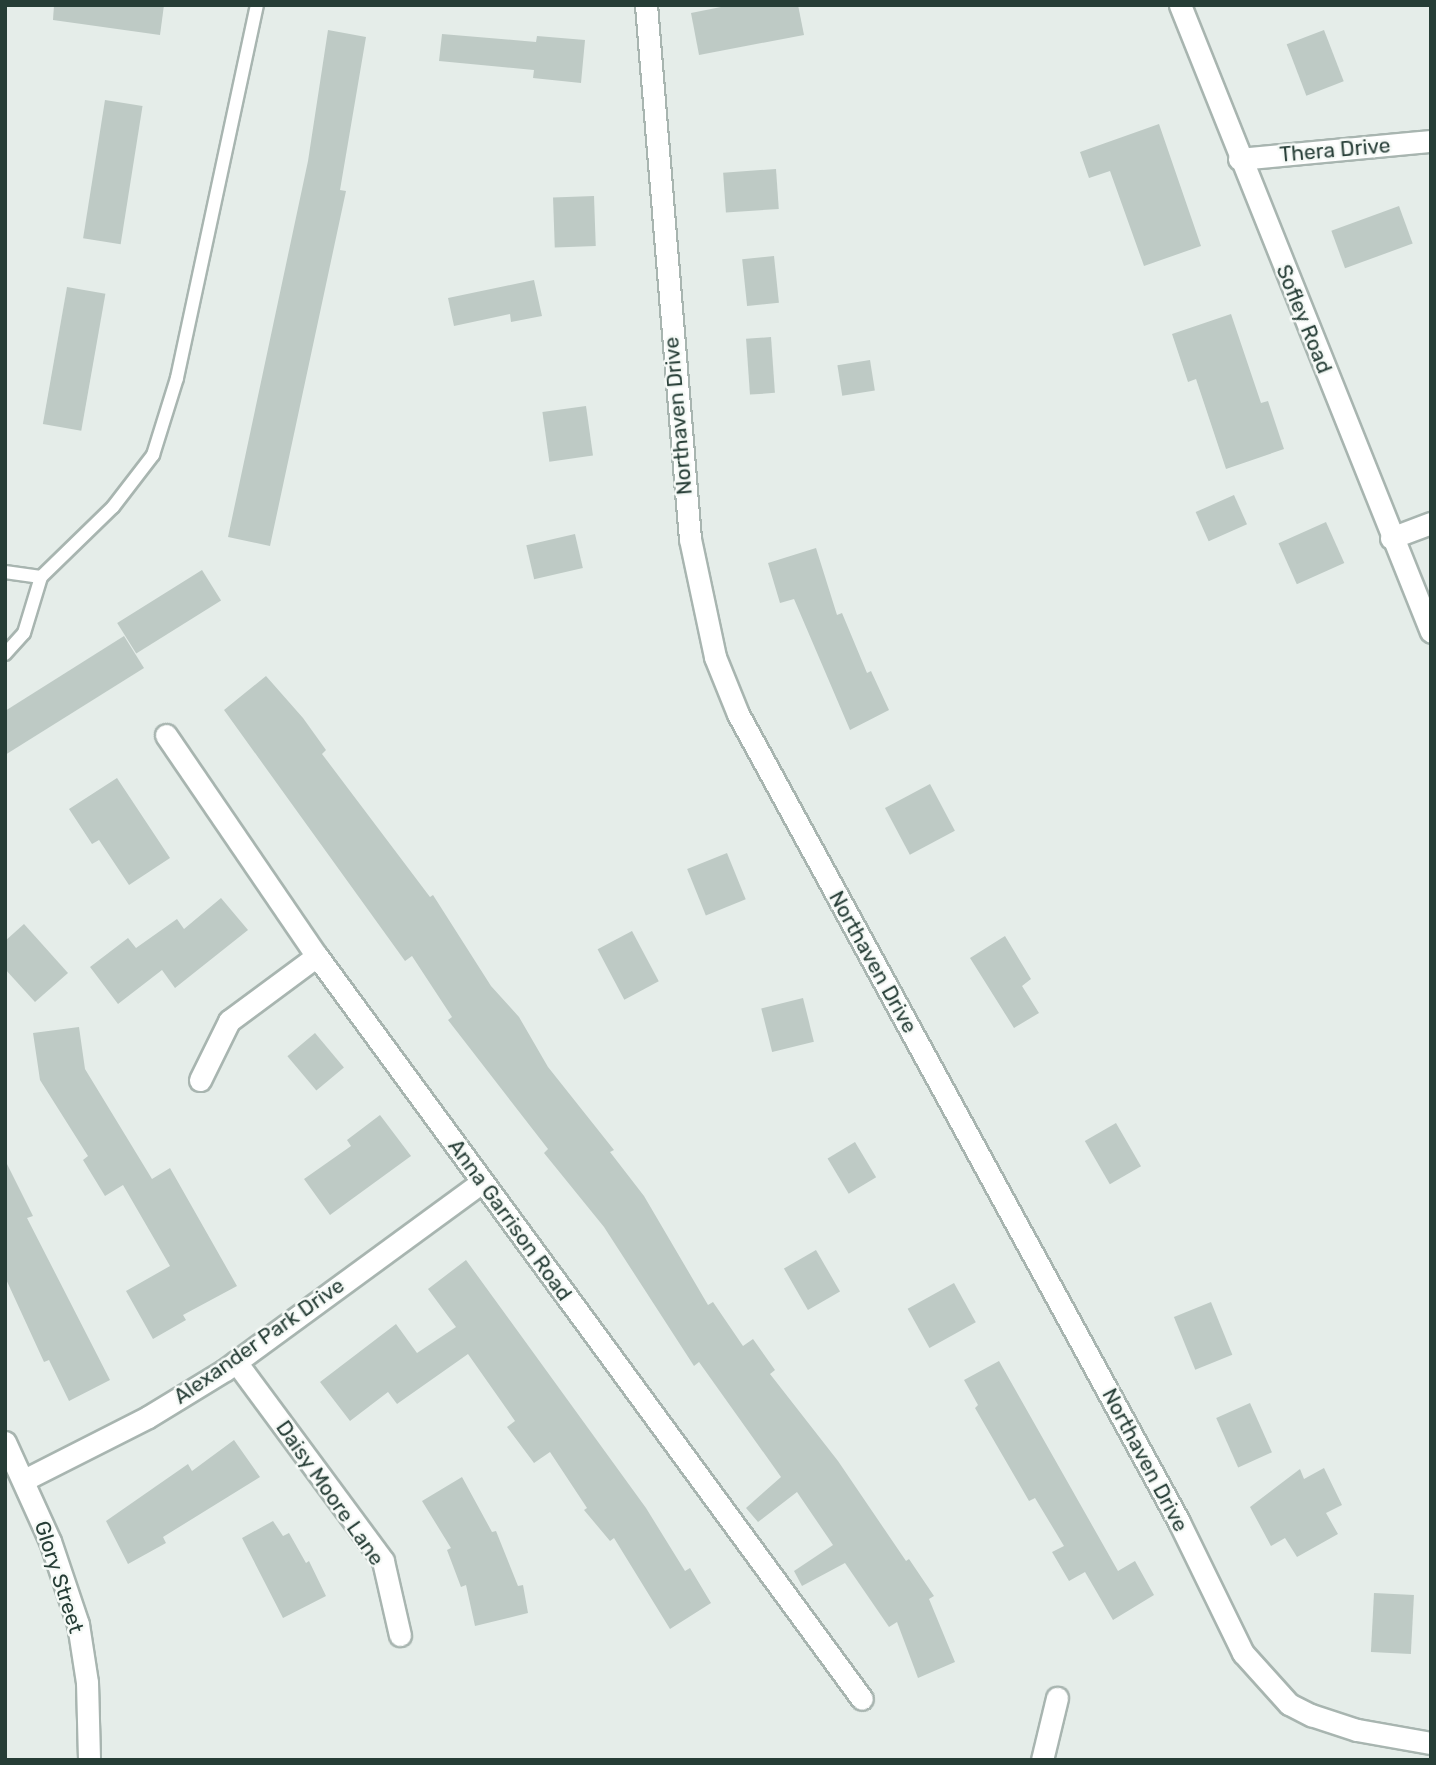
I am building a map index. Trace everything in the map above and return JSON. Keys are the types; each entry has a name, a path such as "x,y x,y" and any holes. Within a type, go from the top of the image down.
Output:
{"street":[{"name":"Northaven Drive","path":"646,5 690,539 715,657 738,714 1179,1522 1243,1653 1289,1704 1311,1715 1356,1730 1431,1743"},
{"name":"Sofley Road","path":"1180,5 1239,159 1431,632"},
{"name":"Thera Drive","path":"1239,159 1431,141"},
{"path":"1391,538 1431,523"},
{"name":"Anna Garrison Road","path":"166,735 317,956 862,1699"},
{"path":"200,1080 229,1021 317,956"},
{"name":"Alexander Park Drive","path":"24,1480 148,1417 236,1362 482,1182"},
{"name":"Daisy Moore Lane","path":"236,1362 383,1561 400,1635"},
{"name":"Glory Street","path":"5,1442 24,1480 78,1624 87,1682 89,1760"},
{"path":"1042,1760 1057,1698"}],"lane":[{"path":"5,654 24,634 41,577 113,507 153,455 177,378 257,5"},
{"path":"5,572 41,577"}],"building":[{"path":"54,5 164,5 160,35 53,20"},
{"path":"731,5 798,5 804,35 699,55 691,13"},
{"path":"328,30 366,37 340,190 346,191 270,546 228,537 308,161"},
{"path":"1324,30 1344,81 1306,96 1287,44"},
{"path":"442,34 536,42 537,36 585,40 581,83 533,78 534,70 439,61"},
{"path":"105,100 143,106 121,244 83,238"},
{"path":"1159,124 1201,246 1144,266 1110,171 1089,178 1080,152"},
{"path":"776,169 779,209 726,213 723,173"},
{"path":"594,196 596,246 555,247 553,197"},
{"path":"1399,206 1413,244 1345,268 1331,231"},
{"path":"774,256 779,303 747,306 742,259"},
{"path":"534,280 542,316 511,322 510,314 454,326 448,298"},
{"path":"67,287 105,294 81,431 43,424"},
{"path":"1231,314 1261,403 1268,401 1284,449 1226,469 1196,379 1188,382 1172,334"},
{"path":"771,337 775,393 750,395 746,339"},
{"path":"870,360 875,391 842,396 837,365"},
{"path":"586,406 593,456 549,462 542,412"},
{"path":"1234,495 1247,524 1209,541 1196,512"},
{"path":"1326,522 1344,563 1297,584 1278,543"},
{"path":"575,534 583,568 534,579 526,545"},
{"path":"816,548 837,615 842,613 867,673 871,671 889,710 850,730 794,599 780,603 768,563"},
{"path":"202,570 221,601 136,654 117,623"},
{"path":"124,636 144,668 5,755 5,711"},
{"path":"266,676 303,718 326,750 322,754 430,897 433,895 491,986 519,1017 548,1067 614,1150 610,1152 644,1196 708,1305 713,1302 743,1346 753,1339 775,1370 770,1374 838,1461 906,1561 909,1559 934,1596 929,1599 955,1662 918,1678 897,1622 889,1627 845,1563 802,1586 794,1571 833,1545 797,1492 758,1522 746,1508 781,1477 699,1362 694,1366 604,1227 544,1153 548,1149 448,1020 452,1017 412,956 405,961 224,710"},
{"path":"117,778 170,858 129,885 99,840 92,844 69,809"},
{"path":"930,784 955,831 910,855 885,808"},
{"path":"727,853 746,899 706,915 687,869"},
{"path":"221,898 248,930 175,988 162,970 118,1004 90,967 128,938 136,948 177,919 184,929"},
{"path":"24,924 68,973 35,1002 5,969 5,941"},
{"path":"632,931 659,981 624,1000 598,949"},
{"path":"1005,936 1031,979 1022,986 1039,1013 1014,1028 970,958"},
{"path":"803,998 814,1042 772,1052 761,1008"},
{"path":"79,1027 85,1069 152,1179 170,1168 237,1286 183,1315 186,1320 153,1339 126,1291 170,1266 123,1185 105,1196 83,1160 88,1156 40,1080 33,1033"},
{"path":"315,1033 344,1067 316,1091 287,1056"},
{"path":"380,1115 411,1156 330,1215 304,1179 351,1146 347,1140"},
{"path":"1116,1123 1141,1166 1110,1184 1085,1141"},
{"path":"855,1142 876,1177 849,1194 828,1158"},
{"path":"5,1160 33,1216 27,1218 110,1380 69,1401 49,1360 44,1362 5,1277"},
{"path":"816,1250 840,1292 808,1310 784,1268"},
{"path":"466,1260 646,1508 685,1571 690,1568 711,1603 670,1629 614,1538 610,1541 584,1510 587,1508 550,1452 534,1463 507,1427 515,1421 468,1354 397,1404 388,1392 350,1421 320,1382 396,1324 417,1353 456,1327 428,1289"},
{"path":"954,1283 976,1322 929,1348 908,1309"},
{"path":"1211,1302 1232,1355 1195,1370 1174,1317"},
{"path":"999,1361 1118,1571 1135,1561 1154,1595 1113,1620 1085,1572 1069,1581 1052,1552 1064,1546 1035,1498 1029,1501 975,1408 978,1405 964,1380"},
{"path":"1250,1403 1272,1452 1238,1467 1216,1418"},
{"path":"234,1440 260,1477 163,1537 166,1543 128,1564 106,1521 188,1464 192,1471"},
{"path":"1324,1468 1342,1505 1326,1513 1338,1534 1297,1557 1285,1538 1271,1546 1250,1507 1300,1469 1304,1479"},
{"path":"462,1477 492,1532 496,1531 518,1586 523,1585 528,1613 475,1626 466,1585 461,1587 447,1550 451,1548 422,1501"},
{"path":"273,1521 283,1536 289,1533 306,1563 309,1561 326,1596 283,1618 242,1538"},
{"path":"1374,1593 1414,1595 1411,1654 1371,1652"}]}
